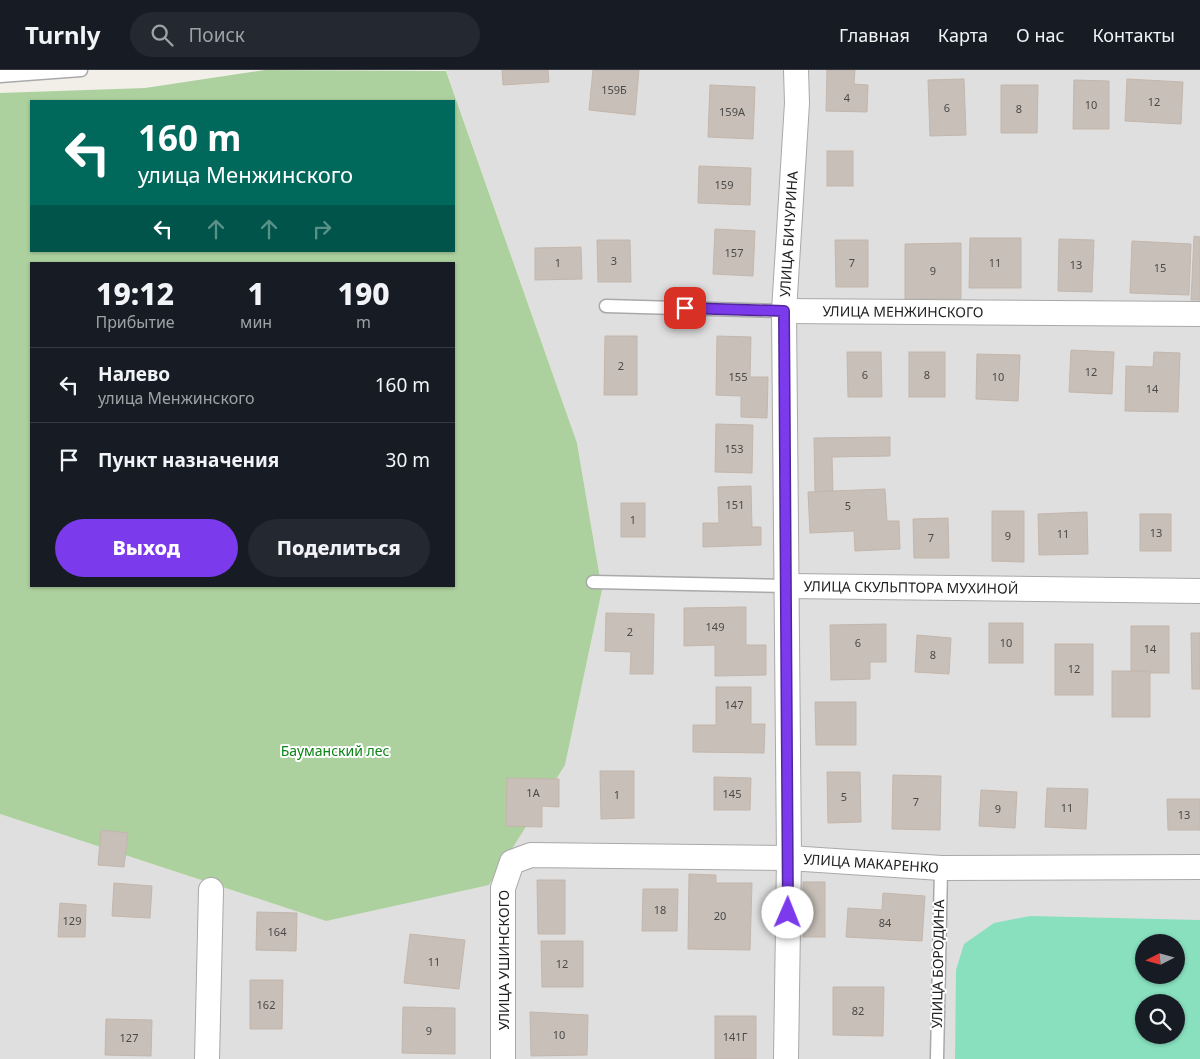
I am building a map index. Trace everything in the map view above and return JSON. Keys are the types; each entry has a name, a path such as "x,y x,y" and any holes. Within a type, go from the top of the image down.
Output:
{"street":[{"name":"УЛИЦА БИЧУРИНА","path":"786,1059 789,858 784,311 797,103 796,70"},
{"name":"УЛИЦА МЕНЖИНСКОГО","path":"784,311 1200,314"},
{"name":"УЛИЦА СКУЛЬПТОРА МУХИНОЙ","path":"787,586 1200,590"},
{"name":"УЛИЦА МАКАРЕНКО","path":"512,862 531,855 789,858 941,868 1200,867"},
{"name":"УЛИЦА УШИНСКОГО","path":"503,1059 503,888 512,862"},
{"path":"207,1059 211,890"}],"lane":[{"path":"0,76 81,70"},
{"name":"УЛИЦА МЕНЖИНСКОГО","path":"606,306 784,311"},
{"name":"УЛИЦА СКУЛЬПТОРА МУХИНОЙ","path":"593,582 787,586"},
{"name":"УЛИЦА БОРОДИНА","path":"937,1059 941,868"}],"shaded area":[{"path":"446,70 1200,70 1200,1059 0,1059 0,814 326,921 565,765 602,590 577,443"}],"green space":[{"name":"Бауманский лес","path":"265,70 446,71 577,443 602,590 565,765 489,885 326,921 0,814 0,93 145,88"},
{"path":"1030,916 1200,920 1200,1059 955,1059 956,970 964,944 994,923"}],"building":[{"path":"502,70 548,70 549,82 503,85"},
{"path":"593,70 639,70 635,115 589,110"},
{"path":"827,70 855,70 854,84 868,85 867,112 826,111"},
{"path":"964,79 966,135 930,136 928,80"},
{"path":"1127,79 1183,82 1181,124 1125,121"},
{"path":"1074,80 1109,81 1109,129 1073,129"},
{"path":"710,85 755,87 753,139 708,137"},
{"path":"1001,85 1038,85 1037,133 1001,133"},
{"path":"827,151 853,151 853,186 827,186"},
{"path":"699,166 751,168 750,205 698,203"},
{"path":"715,229 755,231 753,276 713,274"},
{"path":"1194,236 1200,237 1200,300 1191,300"},
{"path":"970,238 1021,238 1021,288 969,288"},
{"path":"1059,239 1094,240 1092,292 1058,291"},
{"path":"597,240 630,240 631,282 598,282"},
{"path":"835,240 868,240 868,287 836,287"},
{"path":"1132,241 1191,244 1189,295 1130,293"},
{"path":"961,243 961,299 905,299 905,244"},
{"path":"581,247 582,279 535,280 535,248"},
{"path":"605,336 637,336 637,395 604,395"},
{"path":"717,336 751,337 750,377 768,377 767,418 741,417 741,396 716,395"},
{"path":"1071,350 1114,352 1112,394 1069,392"},
{"path":"847,352 881,352 882,397 848,397"},
{"path":"909,352 945,352 945,397 909,397"},
{"path":"1154,352 1180,353 1178,412 1125,411 1126,366 1153,367"},
{"path":"977,354 1020,355 1018,401 976,399"},
{"path":"716,424 753,425 752,473 715,472"},
{"path":"890,437 890,456 832,457 833,492 815,492 814,438"},
{"path":"751,486 752,527 761,527 761,545 703,547 703,523 719,523 718,487"},
{"path":"885,489 887,521 899,521 900,549 855,551 854,531 810,533 808,492"},
{"path":"621,503 645,503 645,537 621,537"},
{"path":"992,511 1024,511 1024,562 992,561"},
{"path":"1087,512 1088,554 1039,555 1038,514"},
{"path":"1140,514 1171,514 1171,551 1140,551"},
{"path":"948,518 949,558 914,558 913,519"},
{"path":"746,607 746,645 766,645 766,675 715,676 715,645 684,646 684,608"},
{"path":"606,613 654,614 653,674 630,674 631,652 605,651"},
{"path":"989,623 1023,623 1023,663 989,663"},
{"path":"886,624 886,662 870,662 870,679 831,680 830,625"},
{"path":"1131,626 1169,626 1169,673 1131,673"},
{"path":"1191,633 1200,633 1200,689 1192,689"},
{"path":"917,635 951,638 949,674 915,672"},
{"path":"1055,644 1093,644 1093,695 1055,695"},
{"path":"1112,671 1150,671 1150,717 1112,717"},
{"path":"716,687 751,687 751,724 765,724 764,753 693,752 693,725 716,725"},
{"path":"815,702 856,702 856,745 816,745"},
{"path":"600,771 634,771 634,818 601,819"},
{"path":"827,772 860,772 861,822 828,823"},
{"path":"893,775 941,776 940,830 892,829"},
{"path":"714,777 751,778 750,810 714,810"},
{"path":"507,778 559,779 559,807 542,806 542,827 506,826"},
{"path":"1047,788 1088,789 1086,829 1045,827"},
{"path":"981,790 1017,792 1015,828 979,826"},
{"path":"1167,799 1200,799 1200,830 1168,830"},
{"path":"101,830 128,833 124,867 98,865"},
{"path":"689,874 716,875 716,883 752,883 750,950 688,949"},
{"path":"537,880 565,880 565,934 538,934"},
{"path":"803,882 825,882 825,937 803,937"},
{"path":"114,883 152,886 150,918 112,916"},
{"path":"643,889 678,889 677,931 642,931"},
{"path":"883,893 925,896 922,941 846,937 848,908 882,910"},
{"path":"60,903 86,905 85,937 58,937"},
{"path":"257,912 297,913 296,951 256,950"},
{"path":"410,934 465,940 459,989 404,983"},
{"path":"541,941 583,941 583,987 542,987"},
{"path":"250,980 283,980 282,1029 250,1029"},
{"path":"833,987 884,987 883,1036 833,1035"},
{"path":"403,1007 455,1008 455,1054 402,1053"},
{"path":"530,1012 588,1015 587,1055 531,1056"},
{"path":"715,1016 756,1016 756,1059 715,1059"},
{"path":"106,1019 152,1020 151,1056 105,1055"}],"route":[{"path":"685,308 784,311 788,913"}]}
